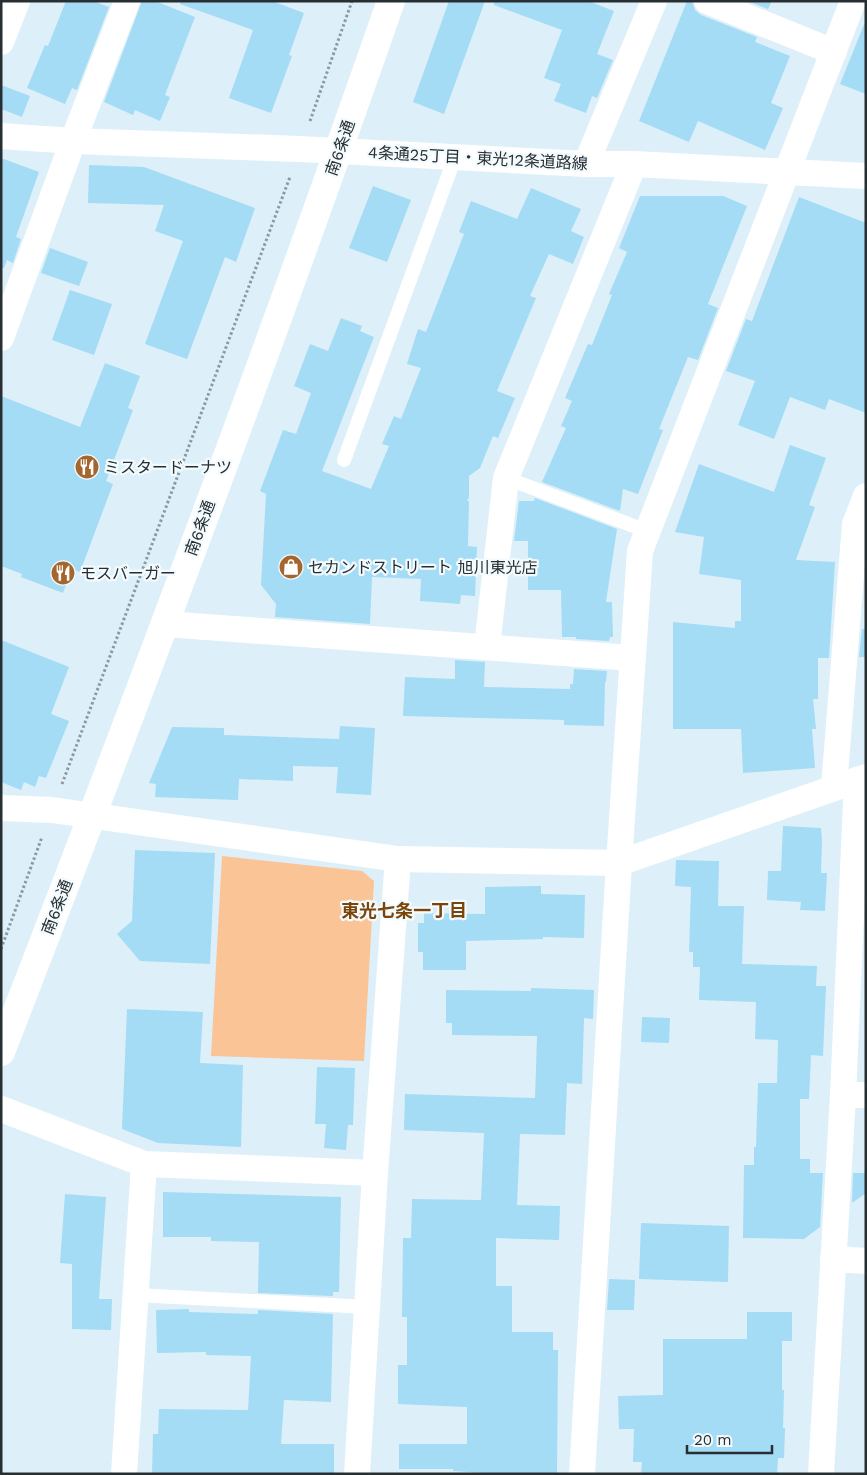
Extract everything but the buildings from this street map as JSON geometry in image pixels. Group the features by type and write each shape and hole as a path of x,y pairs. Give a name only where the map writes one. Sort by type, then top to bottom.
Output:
{"street":[{"path":"1,42 17,1"},
{"path":"1,338 127,1"},
{"name":"南6条通","path":"1,1052 165,624 340,151 391,1"},
{"path":"586,164 654,1"},
{"path":"707,1 834,52"},
{"path":"582,1474 640,551 853,1"},
{"name":"4条通25丁目・東光12条道路線","path":"1,136 74,141 300,149 866,176"},
{"path":"487,647 506,478 634,164"},
{"path":"821,1474 833,1259 854,1095 858,936 852,782 855,524 866,496"},
{"path":"165,624 633,658"},
{"path":"1,808 52,810 92,815 398,858 619,862 852,782"},
{"path":"357,1474 375,1173 398,858"},
{"path":"1,1109 144,1164 375,1173"},
{"path":"124,1474 144,1164"},
{"path":"833,1259 866,1261"}],"lane":[{"path":"344,460 454,157"},
{"path":"506,478 647,531"},
{"path":"136,1295 368,1307"}],"path":[{"path":"1,949 300,149 352,1"}],"shaded area":[{"path":"222,856 362,871 374,881 364,1061 211,1056"}],"place":[{"name":"ミスタードーナツ","path":"87,467"},
{"name":"セカンドストリート 旭川東光店","path":"291,567"},
{"name":"モスバーガー","path":"63,573"}],"district":[{"name":"東光七条一丁目","path":"404,910"}]}
